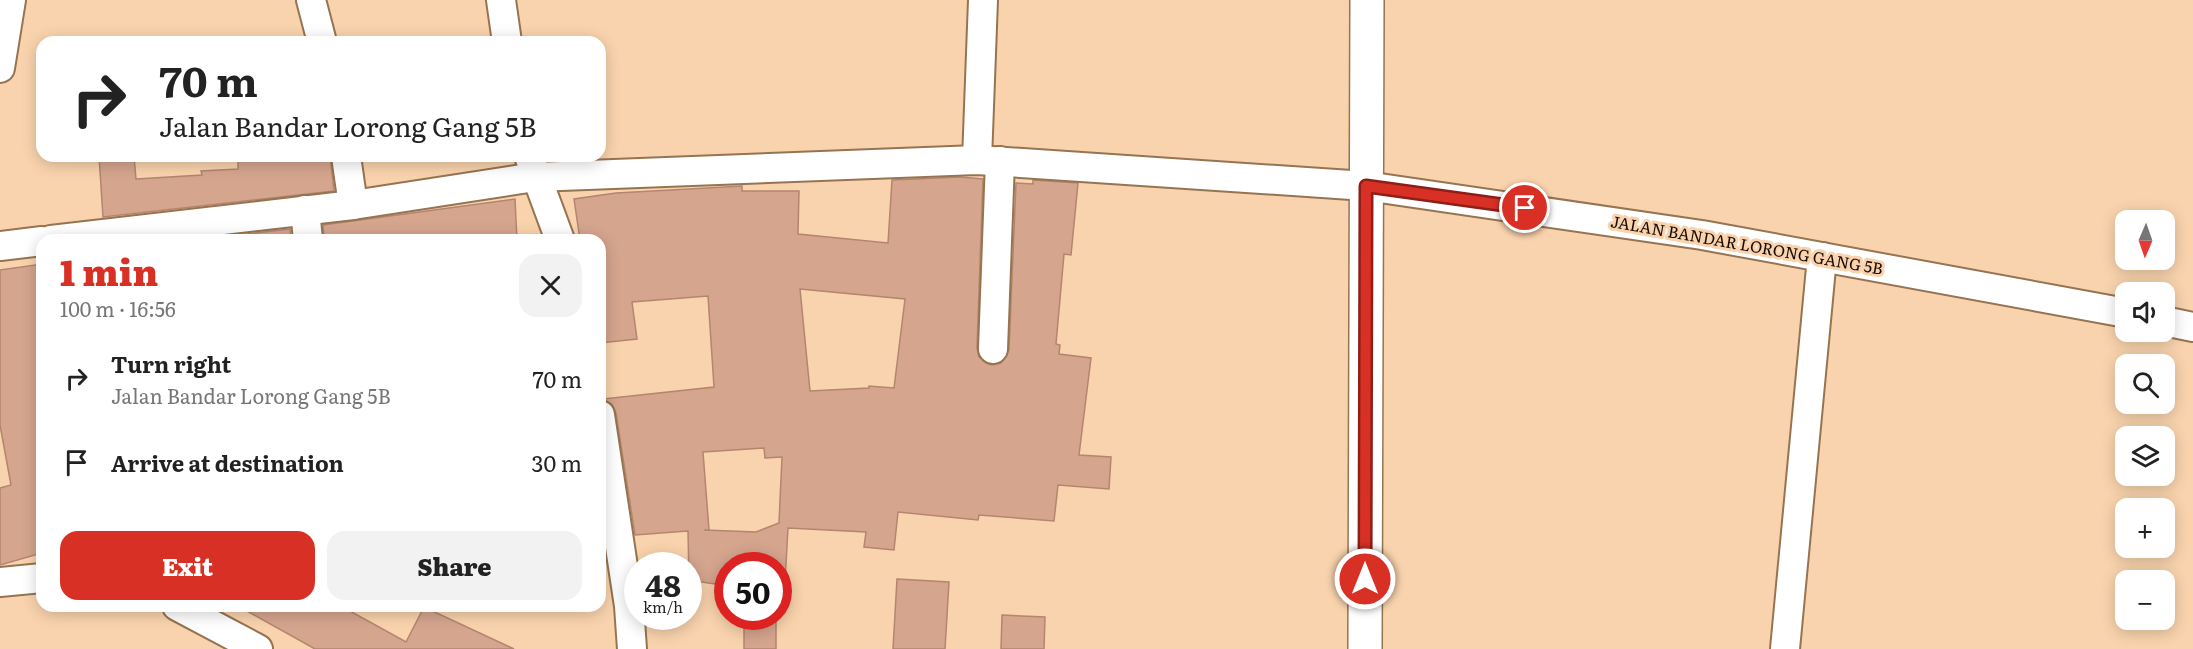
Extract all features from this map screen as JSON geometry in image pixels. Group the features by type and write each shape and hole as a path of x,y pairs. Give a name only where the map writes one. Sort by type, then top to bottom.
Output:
{"main road":[{"path":"1365,649 1367,0"}],"street":[{"path":"0,68 11,0"},
{"path":"311,0 320,36"},
{"path":"501,0 506,36"},
{"path":"983,0 993,349"},
{"name":"JALAN BANDAR LORONG GANG 5B","path":"102,234 353,205 532,167 988,161 1366,186 1558,213 1822,257 2115,311"},
{"path":"347,162 353,205"},
{"path":"532,167 558,234"},
{"path":"305,210 307,234"},
{"path":"0,246 36,242"},
{"path":"1785,649 1822,257"},
{"path":"2175,323 2193,327"},
{"path":"606,455 629,606 632,649"},
{"path":"0,582 36,579"},
{"path":"188,612 258,649"}],"building":[{"path":"99,162 135,162 136,179 202,175 201,171 238,169 238,162 331,162 334,191 103,217"},
{"path":"960,177 983,179 977,348 979,357 992,365 1001,363 1009,350 1016,183 1033,184 1033,180 1078,183 1071,255 1064,254 1056,344 1060,345 1059,354 1091,358 1079,455 1111,457 1109,489 1058,485 1054,521 979,515 978,520 898,512 894,550 864,547 866,532 788,528 787,552 714,552 714,584 702,582 702,552 688,552 688,531 635,535 616,413 612,404 606,399 714,387 708,296 632,302 637,339 606,342 606,234 579,234 574,199 616,193 742,186 742,191 799,191 798,234 888,243 892,180","holes":["800,289 905,299 894,388 869,386 869,388 810,391","764,448 765,458 782,457 779,523 756,532 704,530 709,530 703,452"]},
{"path":"515,199 517,234 324,234 323,225"},
{"path":"290,229 290,234 246,234"},
{"path":"36,265 36,555 0,565 0,488 11,485 0,425 0,270"},
{"path":"897,579 949,582 945,649 893,649"},
{"path":"249,612 352,612 406,642 421,612 435,612 514,649 315,649"},
{"path":"1002,615 1045,617 1044,649 1001,649"},
{"path":"744,630 776,630 776,649 744,649"}],"route":[{"path":"1365,579 1366,186 1525,208"}]}
